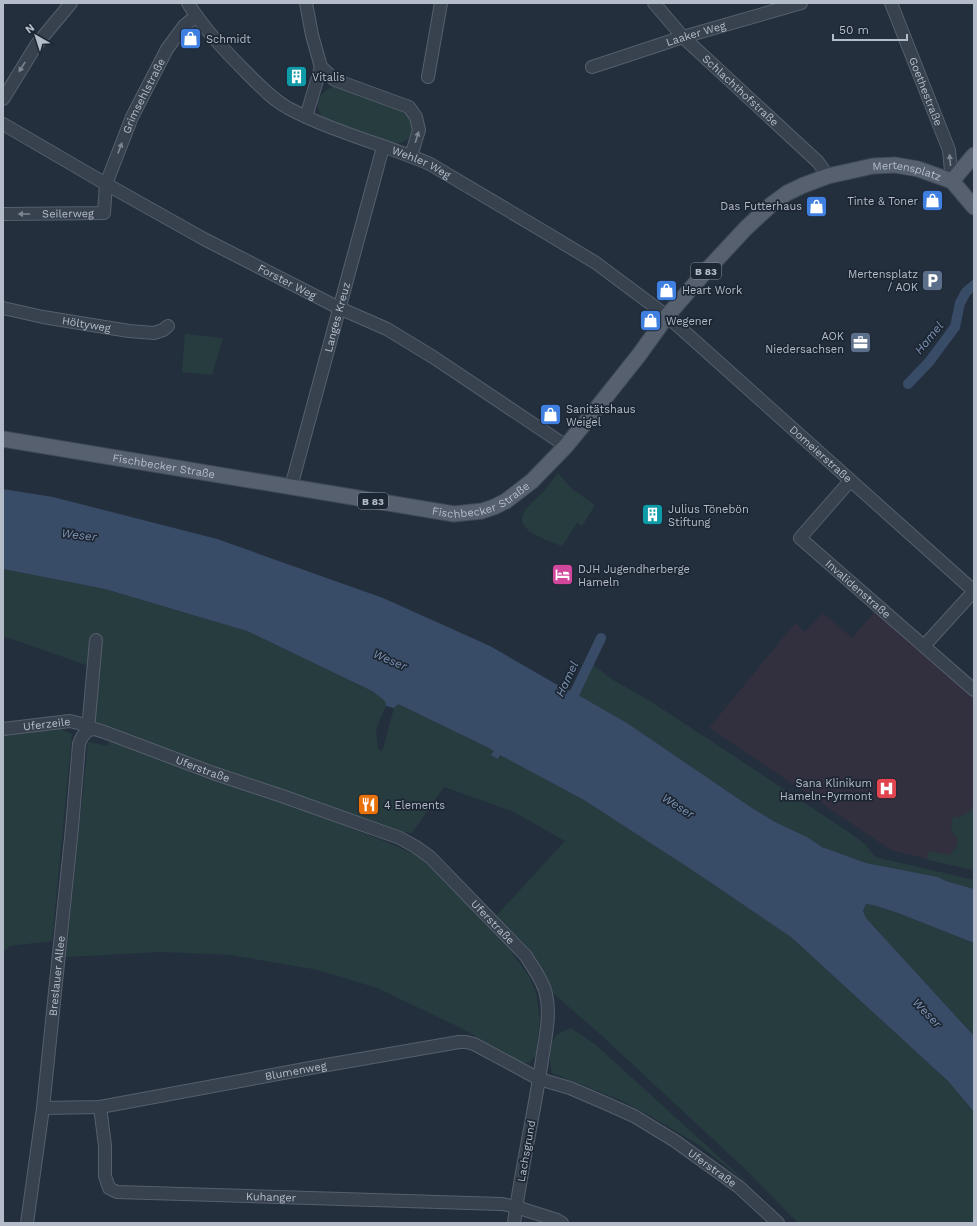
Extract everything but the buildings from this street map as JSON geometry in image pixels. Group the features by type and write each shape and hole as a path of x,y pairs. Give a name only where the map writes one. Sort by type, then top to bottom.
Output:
{"main road":[{"path":"952,181 962,167 974,155"},
{"name":"Mertensplatz","path":"828,176 873,166 895,165 918,169 952,181 974,207"},
{"name":"Fischbecker Straße","path":"3,439 454,514 482,511 506,501 518,493 532,481 566,446 586,423 639,355 667,316 746,228 772,204 787,193 828,176"}],"street":[{"path":"3,99 37,44 71,3"},
{"name":"Wehler Weg","path":"188,3 196,16 224,50 268,94 286,107 306,117 383,147 411,156 447,174 596,263 667,316"},
{"path":"306,3 312,36 321,67 335,80 409,106 416,117 419,130 411,156"},
{"path":"428,77 441,3"},
{"name":"Schlachthofstraße","path":"654,3 683,37 818,162 828,176"},
{"name":"Laaker Weg","path":"592,67 683,37 801,3"},
{"name":"Goethestraße","path":"891,3 949,150 952,181"},
{"name":"Grimsehlstraße","path":"106,184 132,117 167,49 184,26 196,16"},
{"path":"306,117 321,67"},
{"name":"Forster Weg","path":"3,124 204,239 340,308 387,329 426,353 566,446"},
{"name":"Langes Kreuz","path":"291,487 383,147"},
{"name":"Seilerweg","path":"3,214 104,213 106,184"},
{"name":"Höltyweg","path":"3,308 43,317 129,331 154,332 163,330 168,326"},
{"name":"Domeierstraße","path":"667,316 974,591"},
{"name":"Invalidenstraße","path":"850,481 800,538 974,690"},
{"path":"928,649 974,591"},
{"path":"88,730 96,640"},
{"name":"Uferzeile","path":"3,729 70,721 82,724 88,730"},
{"name":"Uferstraße","path":"88,730 95,729 107,733 213,773 400,838 430,857 526,956 538,974 546,993 548,1015 539,1079 570,1088 606,1103 655,1128 739,1188 778,1223"},
{"name":"Breslauer Allee","path":"27,1223 43,1108 72,828 79,744 82,737 88,730"},
{"name":"Blumenweg","path":"43,1108 100,1107 459,1042 474,1044 539,1079"},
{"name":"Lachsgrund","path":"514,1223 539,1079"},
{"name":"Kuhanger","path":"100,1107 106,1146 105,1176 109,1188 117,1192 494,1204 516,1207 562,1223"}],"shaded area":[{"name":"Sana Klinikum Hameln-Pyrmont","path":"877,609 974,697 974,871 891,850 709,728 795,623 805,632 823,613 852,638"}],"green space":[{"path":"333,87 340,87 406,110 413,123 413,130 410,137 400,143 392,144 327,122 322,117 318,103 322,94"},
{"path":"185,334 223,338 212,375 182,372"},
{"path":"558,473 572,489 595,505 582,526 577,523 562,546 535,535 523,524 522,519 526,509 544,491"},
{"path":"3,569 105,589 247,631 372,691 385,701 386,706 376,729 378,748 382,752 394,708 398,704 489,748 494,751 492,755 498,759 500,754 584,800 689,868 791,937 949,1082 974,1112 974,1223 798,1223 743,1167 601,1035 554,994 537,965 495,917 565,841 514,812 444,787 412,833 382,829 216,769 91,719 92,667 3,636"},
{"path":"591,663 613,680 647,699 850,833 865,844 875,857 974,880 974,889 946,881 938,877 866,863 822,847 807,837 775,822 627,723 580,696 578,693"},
{"path":"56,727 72,734 52,941 10,946 3,952 3,734"},
{"path":"109,739 281,800 420,857 442,878 509,949 529,976 536,992 540,1019 536,1055 529,1063 520,1062 463,1029 377,988 318,970 231,955 162,952 66,957 88,742 108,746"},
{"path":"974,804 974,870 927,860 929,851 949,855 956,848 958,840 951,830 953,816 959,818 970,811"},
{"path":"866,904 898,913 974,943 974,1036 866,918 863,911"},
{"path":"571,1028 596,1045 752,1187 700,1146 652,1117 620,1100 552,1073 550,1059 554,1039 558,1034"}],"water":[{"name":"Weser","path":"3,489 53,497 217,539 383,598 490,646 568,691 572,689 576,691 580,696 627,723 752,808 775,822 807,837 822,847 866,863 938,877 946,881 974,889 974,943 898,913 873,905 866,904 863,911 866,918 974,1036 974,1112 949,1082 791,937 689,868 584,800 500,755 498,759 491,755 494,751 489,748 398,704 394,708 386,706 385,701 372,691 247,631 105,589 3,569"}],"waterway":[{"name":"Hamel","path":"908,384 929,362 955,327 960,303 966,292 974,285"},
{"name":"Hamel","path":"570,703 601,638"}],"place":[{"name":"Schmidt","path":"190,39"},
{"name":"Vitalis","path":"297,77"},
{"name":"Tinte & Toner","path":"933,201"},
{"name":"Das Futterhaus","path":"817,206"},
{"name":"Mertensplatz / AOK","path":"933,280"},
{"name":"Heart Work","path":"666,290"},
{"name":"Wegener","path":"650,321"},
{"name":"AOK Niedersachsen","path":"860,342"},
{"name":"Sanitätshaus Weigel","path":"551,415"},
{"name":"Julius Tönebön Stiftung","path":"652,515"},
{"name":"DJH Jugendherberge Hameln","path":"563,575"},
{"name":"Sana Klinikum Hameln-Pyrmont","path":"887,789"},
{"name":"4 Elements","path":"369,805"}]}
